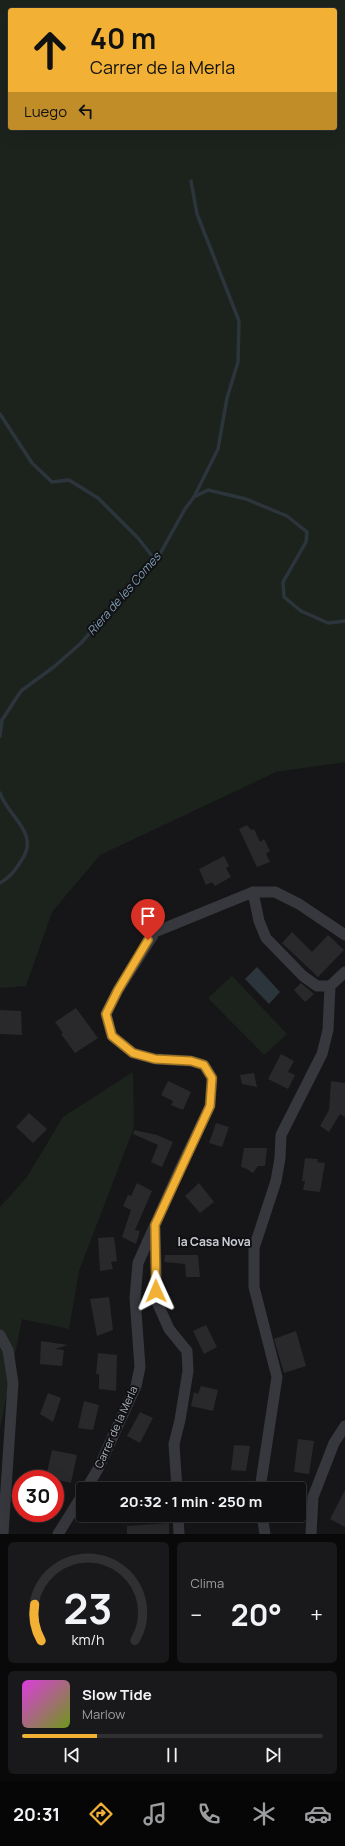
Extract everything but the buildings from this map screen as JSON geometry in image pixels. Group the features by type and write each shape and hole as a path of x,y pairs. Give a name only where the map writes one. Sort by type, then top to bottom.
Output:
{"street":[{"name":"Carrer de la Merla","path":"90,1482 98,1469 136,1386 140,1367 135,1298 138,1263 210,1106 212,1078 204,1065 191,1061 155,1059 133,1053 112,1036 106,1014 118,990 155,932 253,892 275,892 299,904 345,935"},
{"path":"253,892 259,921 266,938 303,976 318,986 330,986 345,972"},
{"path":"261,1482 277,1377 254,1287 254,1248 276,1181 280,1158 281,1135 322,1054 328,1030 330,986"},
{"path":"155,1225 156,1302 169,1329 187,1351 188,1371 180,1420 174,1444 177,1482"},
{"path":"0,1335 8,1350 13,1383 3,1534"},
{"path":"311,1534 313,1497 334,1443 345,1426"},
{"path":"58,1534 76,1505"},
{"path":"178,1522 179,1534"},
{"path":"263,1522 265,1534"}],"shaded area":[{"path":"0,0 345,0 345,762 276,772 100,855 52,912 26,986 0,988"},
{"path":"257,967 280,992 269,1004 245,979"},
{"path":"232,976 287,1034 264,1055 208,998"},
{"path":"133,1072 134,1127 79,1271 69,1329 22,1319 0,1429 0,1207 27,1177 63,1117"}],"waterway":[{"path":"191,181 197,214 239,321 238,362 227,398 218,449 194,497"},
{"path":"0,414 32,463 52,482 69,480 98,498 138,538 156,561"},
{"name":"Riera de les Comes","path":"0,736 2,720 21,691 55,666 81,643 124,594 156,561 185,509 194,497 208,490 246,499 287,516 307,532 306,542 283,582 284,597 301,611 328,623 345,621"},
{"name":"Riera de les Comes","path":"0,793 4,802 21,826 27,842 26,851 19,865 0,883"}],"district":[{"name":"la Casa Nova","path":"214,1242"}],"route":[{"path":"148,940 118,990 106,1014 112,1036 133,1053 155,1059 191,1061 204,1065 212,1078 210,1106 155,1225 156,1291"}]}
